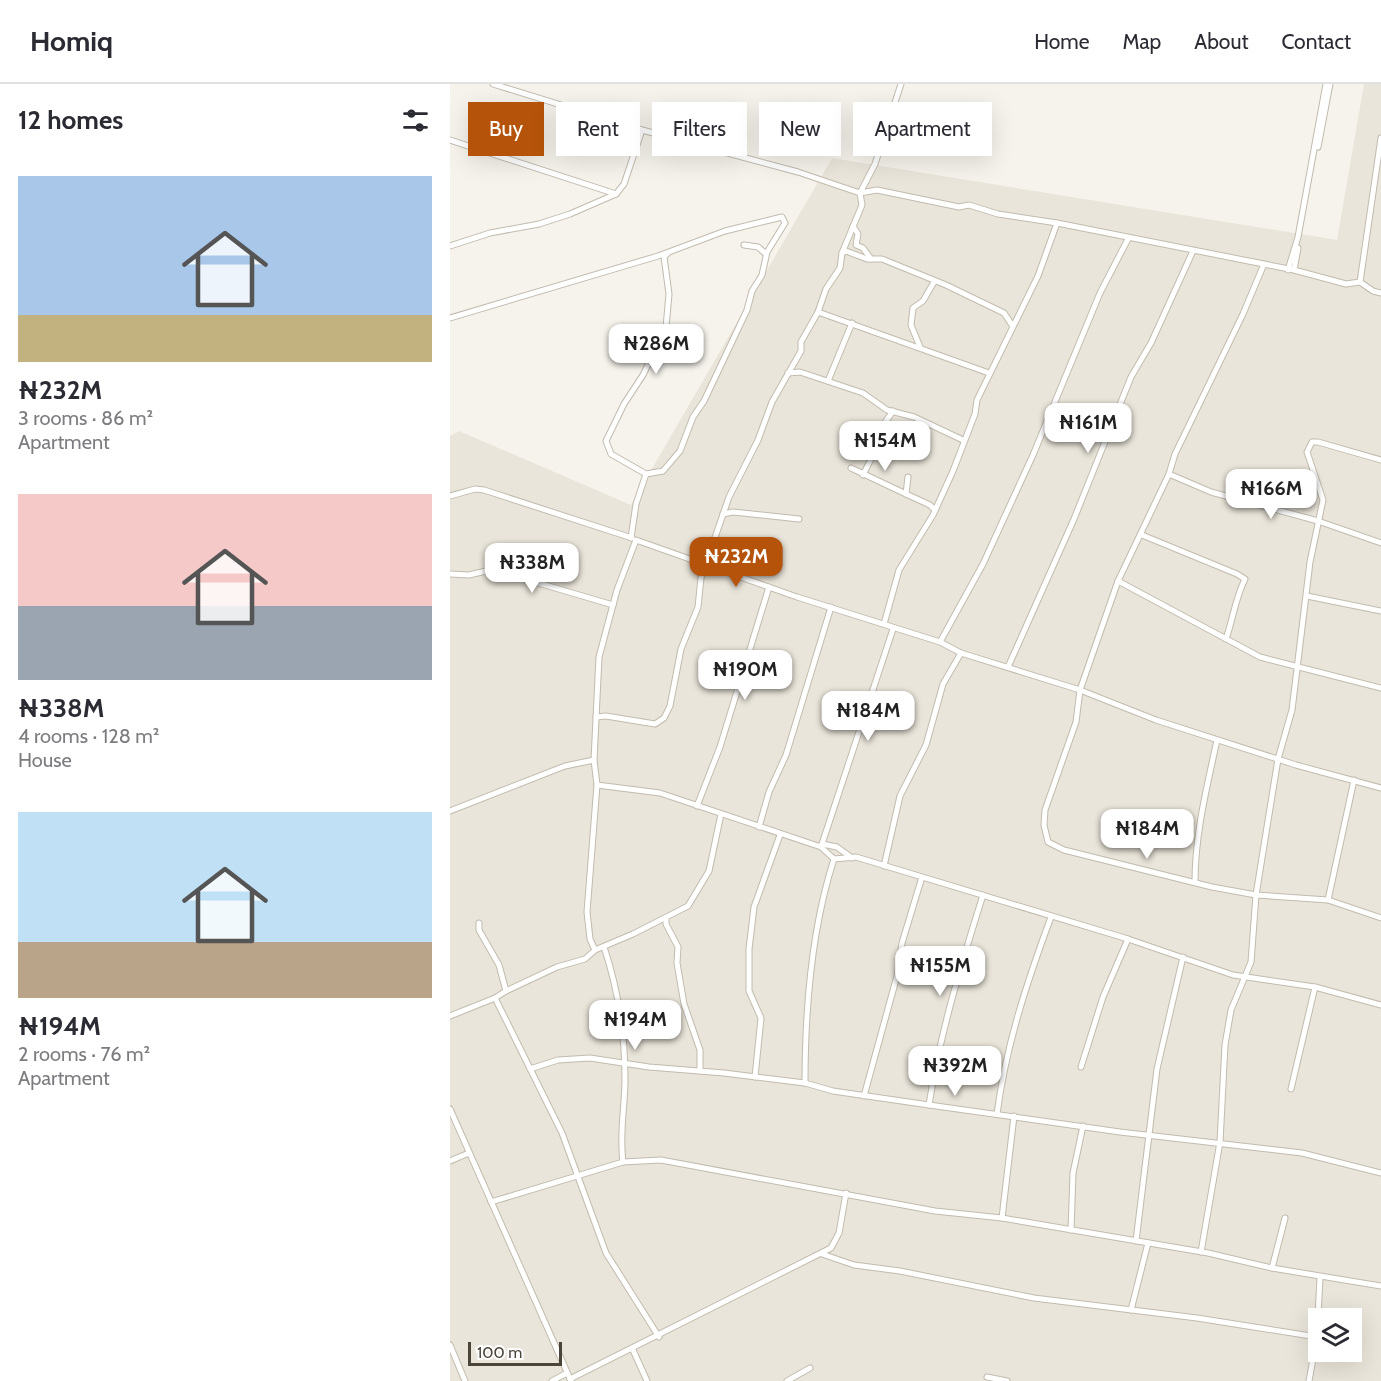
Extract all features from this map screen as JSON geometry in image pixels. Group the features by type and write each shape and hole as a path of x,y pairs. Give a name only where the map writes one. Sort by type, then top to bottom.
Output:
{"street":[{"path":"493,84 860,193 877,190 1057,223 1128,239 1264,264 1346,284 1360,282 1381,293"},
{"path":"596,717 606,716 655,724 664,718 671,700 681,649 698,607 701,578 729,497 788,373 801,351 801,342 818,312 826,289 840,268 842,253 862,205 860,193 875,164 901,84"},
{"path":"1291,270 1328,84"},
{"path":"450,246 490,233 539,224 570,214 616,194 624,184 642,130"},
{"path":"1360,282 1381,138"},
{"path":"450,140 616,194"},
{"path":"450,318 668,253 725,231 782,217 785,223 767,255 762,275 752,291 747,310 704,401 693,417 676,458 663,471 646,474 611,454 606,441 624,404 643,375 666,327 669,294 664,257 668,253"},
{"path":"884,624 899,570 927,529 953,471 989,372 1038,276 1057,223"},
{"path":"854,226 858,234 856,245 863,248 871,259"},
{"path":"940,642 983,564 1033,455 1100,293 1128,239"},
{"path":"744,245 758,247 767,255"},
{"path":"842,253 846,251 871,259 882,259 1004,313 1012,325"},
{"path":"1008,667 1074,519 1131,377 1151,343 1192,251"},
{"path":"1264,264 1238,324 1175,454 1169,474 1142,535 1118,581 1080,690 1076,722 1045,810 1044,825 1048,842 1064,850 1256,895 1328,900 1381,918"},
{"path":"921,348 911,325 912,308 923,301 934,282"},
{"path":"818,312 989,372"},
{"path":"828,381 852,323"},
{"path":"788,373 801,372 862,393 883,407 914,417 963,440"},
{"path":"862,475 871,459 872,441 893,411"},
{"path":"1201,1252 1220,1142 1225,1045 1231,1010 1243,976 1251,962 1256,895 1278,759 1292,710 1296,667 1308,596 1310,562 1323,500 1307,452 1312,442 1381,460"},
{"path":"851,468 930,505 935,510"},
{"path":"595,950 590,939 587,912 597,785 594,760 597,745 599,657 634,539 636,504 646,474"},
{"path":"1169,474 1212,492 1318,521 1381,543"},
{"path":"906,494 908,477"},
{"path":"450,496 474,489 484,490 634,539 893,629 940,642 961,653 1080,690 1156,720 1278,759 1381,788"},
{"path":"723,514 733,512 799,519"},
{"path":"1142,535 1245,579 1236,597 1233,620 1226,639"},
{"path":"450,574 469,575 486,571 518,577 614,605"},
{"path":"1118,581 1141,591 1260,657 1381,688"},
{"path":"697,806 722,739 769,587"},
{"path":"1308,596 1381,611"},
{"path":"759,827 768,792 786,755 831,607"},
{"path":"821,846 893,629"},
{"path":"884,866 900,796 926,745 943,684 961,653"},
{"path":"1195,882 1195,854 1201,813 1217,740"},
{"path":"450,811 565,766 594,760"},
{"path":"1328,900 1354,780"},
{"path":"597,785 660,793 780,834 821,846 837,847 852,858"},
{"path":"450,1016 495,998 557,967 585,959 595,950 688,906 705,880 711,863 721,814"},
{"path":"755,1077 761,1018 749,991 754,907 780,834"},
{"path":"821,846 834,859 852,858 884,866 1243,976 1315,987 1381,1005"},
{"path":"805,1083 806,1027 815,957 824,893 834,859"},
{"path":"864,1095 922,877"},
{"path":"929,1106 935,1063 953,992 983,895"},
{"path":"997,1114 1002,1072 1014,1023 1051,917"},
{"path":"666,918 666,924 678,946 677,963 684,1004 700,1050 700,1071"},
{"path":"479,923 479,930 499,965 506,991"},
{"path":"1081,1067 1103,997 1128,939"},
{"path":"604,947 616,990 624,1063 620,1139 623,1162"},
{"path":"1136,1241 1147,1135 1157,1069 1183,957"},
{"path":"1291,1089 1315,987"},
{"path":"495,998 561,1134 606,1253 658,1337"},
{"path":"530,1069 569,1059 805,1083 929,1106 1302,1153 1381,1173"},
{"path":"450,1109 569,1378"},
{"path":"1002,1218 1014,1116"},
{"path":"1071,1230 1074,1173 1083,1126"},
{"path":"450,1161 470,1153"},
{"path":"491,1202 623,1162 661,1160 935,1210 1002,1218 1201,1252 1272,1268 1381,1286"},
{"path":"552,1381 569,1378 633,1350 822,1254 836,1241 846,1193"},
{"path":"1272,1268 1285,1218"},
{"path":"1131,1310 1148,1243"},
{"path":"822,1254 854,1264 1034,1298 1308,1336"},
{"path":"1318,1308 1320,1277"},
{"path":"450,1345 453,1363 465,1381"},
{"path":"633,1350 647,1381"},
{"path":"1310,1381 1313,1362"},
{"path":"787,1381 810,1368"},
{"path":"987,1377 1007,1381"}],"shaded area":[{"path":"1364,84 1381,84 1381,1381 450,1381 450,436 459,431 631,505 832,158 1337,240"}]}
